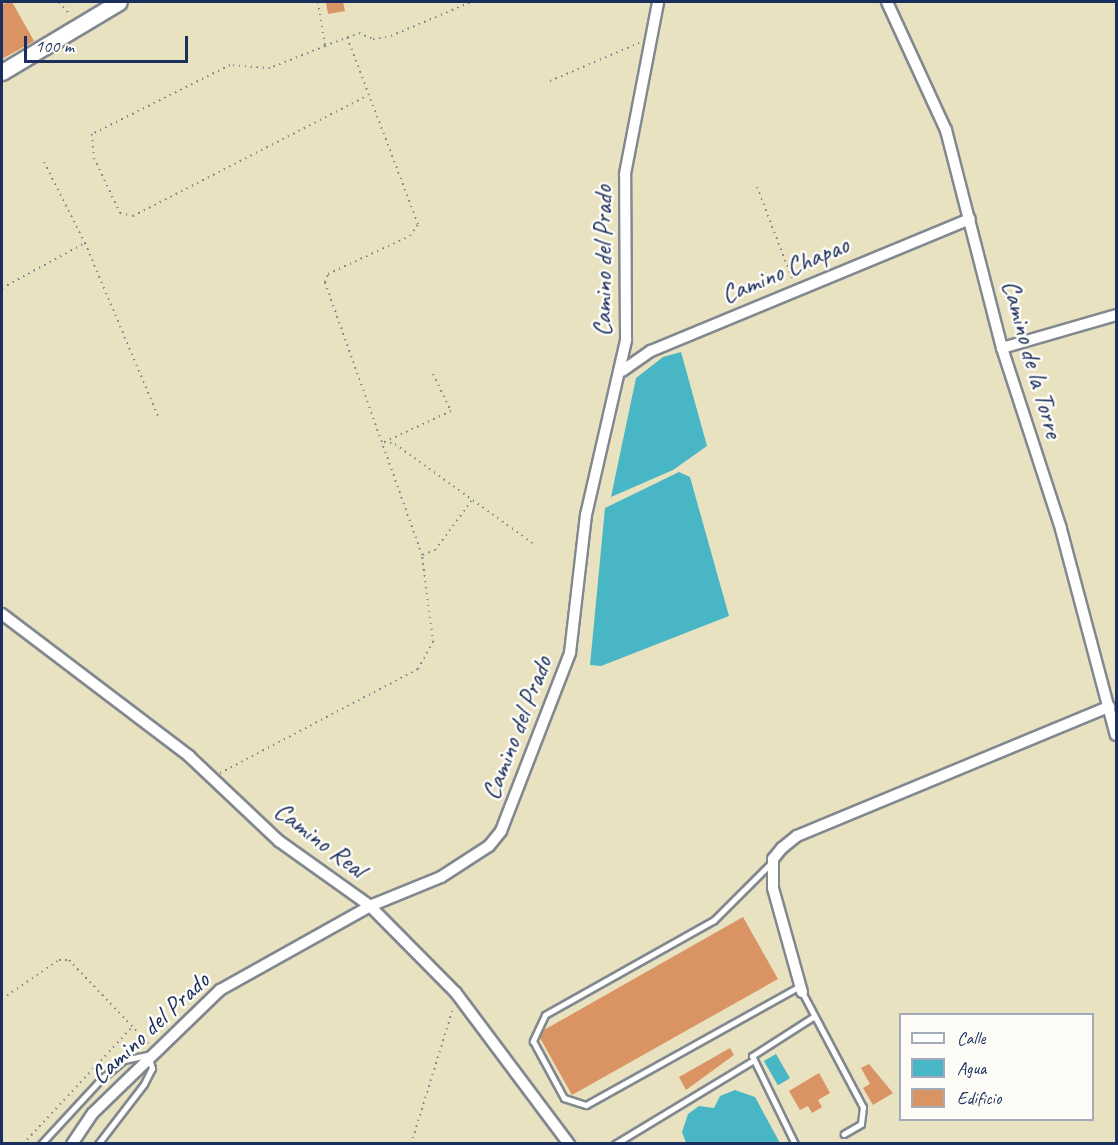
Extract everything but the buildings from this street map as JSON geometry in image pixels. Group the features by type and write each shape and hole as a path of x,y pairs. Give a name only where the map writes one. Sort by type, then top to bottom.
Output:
{"main road":[{"path":"2,72 118,2"}],"street":[{"name":"Camino del Prado","path":"72,1143 93,1113 151,1052 220,990 370,906 441,877 489,846 513,808 570,652 586,515 621,371 626,340 625,174 658,2"},
{"name":"Camino de la Torre","path":"887,2 946,130 1002,348 1060,529 1116,735"},
{"name":"Camino Chapao","path":"621,371 651,351 796,289 970,219"},
{"path":"1002,348 1116,315"},
{"name":"Camino Real","path":"2,614 211,777 279,841 370,906 456,993 569,1143"},
{"path":"801,989 773,888 773,859 797,836 1109,707"}],"lane":[{"path":"773,859 738,901 714,920 545,1015 533,1041 564,1098 586,1105 801,989 813,1017 863,1107 861,1124 844,1134"},
{"path":"615,1143 752,1061 758,1047 813,1017"},
{"path":"41,1143 100,1079 124,1060 151,1052 152,1068 144,1084 98,1143"},
{"path":"752,1061 795,1143"}],"path":[{"path":"59,2 77,27"},
{"path":"318,2 325,46"},
{"path":"368,95 133,216 120,213 94,158 92,134 230,65 270,68 347,37 390,36 471,2"},
{"path":"211,777 418,669 433,642 422,555 384,442 325,282 328,274 418,228 347,37"},
{"path":"550,81 652,38"},
{"path":"44,162 85,243 159,418"},
{"path":"757,186 796,289"},
{"path":"2,288 85,243"},
{"path":"384,442 452,411 433,374"},
{"path":"384,442 535,545"},
{"path":"422,555 435,550 472,500"},
{"path":"2,999 59,960 69,960 133,1026 151,1052"},
{"path":"411,1143 449,1033 456,993"},
{"path":"23,1143 133,1026"}],"water":[{"path":"681,352 707,446 673,470 611,497 636,378 663,357"},
{"path":"679,472 690,477 729,616 601,666 590,665 605,508"},
{"path":"776,1054 790,1078 778,1085 764,1061"},
{"path":"735,1090 755,1097 780,1143 686,1143 682,1132 688,1114 699,1106 714,1108 720,1096"}]}
